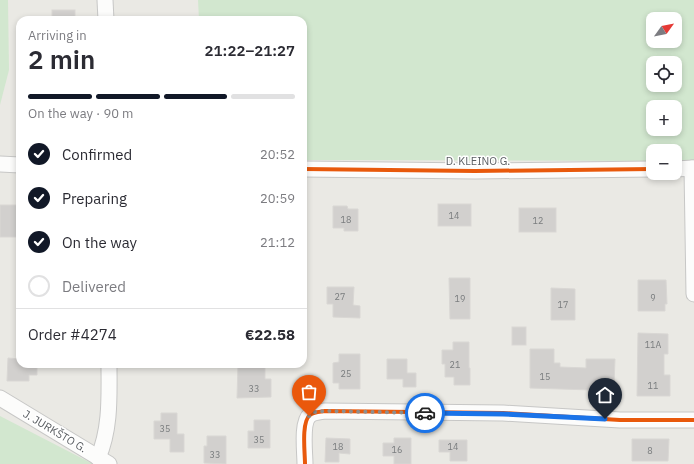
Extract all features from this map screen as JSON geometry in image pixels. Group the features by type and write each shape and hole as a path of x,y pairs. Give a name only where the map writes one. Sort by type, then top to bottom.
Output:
{"street":[{"path":"105,0 106,16"},
{"path":"0,164 16,165"},
{"path":"682,169 693,168 694,294"},
{"name":"D. KLEINO G.","path":"307,169 475,171 646,169"},
{"path":"104,461 104,444 107,431 109,368"},
{"name":"J. JURKŠTO G.","path":"0,398 104,461"},
{"path":"305,464 305,422 309,416 315,412 503,414 620,420 694,420"}],"green space":[{"path":"0,0 8,0 9,70 0,105"},
{"path":"198,0 694,0 694,161 682,161 682,144 646,144 646,161 307,160 307,16 199,16"},
{"path":"0,416 93,464 0,464"}],"building":[{"path":"52,10 75,10 75,16 52,16"},
{"path":"438,204 471,204 471,226 438,226"},
{"path":"0,205 16,205 16,237 0,237"},
{"path":"333,206 347,206 348,209 358,209 358,231 344,231 344,228 333,228"},
{"path":"519,208 556,208 556,232 519,232"},
{"path":"449,278 470,278 470,319 450,319"},
{"path":"638,280 666,280 667,304 665,304 665,311 638,311"},
{"path":"327,287 354,287 353,305 360,306 360,318 333,317 333,304 327,304"},
{"path":"551,288 575,289 575,320 551,320"},
{"path":"512,327 526,327 526,345 512,345"},
{"path":"638,333 668,334 668,354 664,354 664,375 670,375 670,396 637,396"},
{"path":"453,342 469,342 470,385 454,385 454,377 445,377 445,364 442,364 442,350 453,350"},
{"path":"530,349 554,349 554,363 560,363 560,367 586,368 586,359 615,359 614,384 592,383 592,390 530,388"},
{"path":"339,354 360,354 360,389 339,389 339,383 333,383 333,363 339,362"},
{"path":"8,358 16,359 16,368 37,368 37,375 29,375 29,381 7,381"},
{"path":"387,359 407,359 407,373 416,373 416,387 403,387 403,379 387,379"},
{"path":"238,368 265,368 265,379 271,379 271,397 237,398"},
{"path":"161,413 177,413 177,434 184,434 184,452 170,452 170,439 154,439 154,421 161,421"},
{"path":"254,420 270,420 270,448 248,448 248,431 254,431"},
{"path":"207,436 226,436 226,464 204,463 204,446 207,446"},
{"path":"326,438 350,439 350,454 339,453 339,462 325,462"},
{"path":"394,438 411,438 411,464 394,464 394,456 383,456 383,443 394,443"},
{"path":"632,439 669,439 668,461 632,461"},
{"path":"439,440 467,440 467,461 450,461 450,452 439,452"}],"cycle path":[{"path":"307,169 475,171 646,169"},
{"path":"305,464 305,424 307,419 313,413 325,411 503,413 620,420 694,420"}],"way so far":[{"path":"309,416 315,412 325,411 425,413"}],"route":[{"path":"425,413 503,414 605,419"}]}
